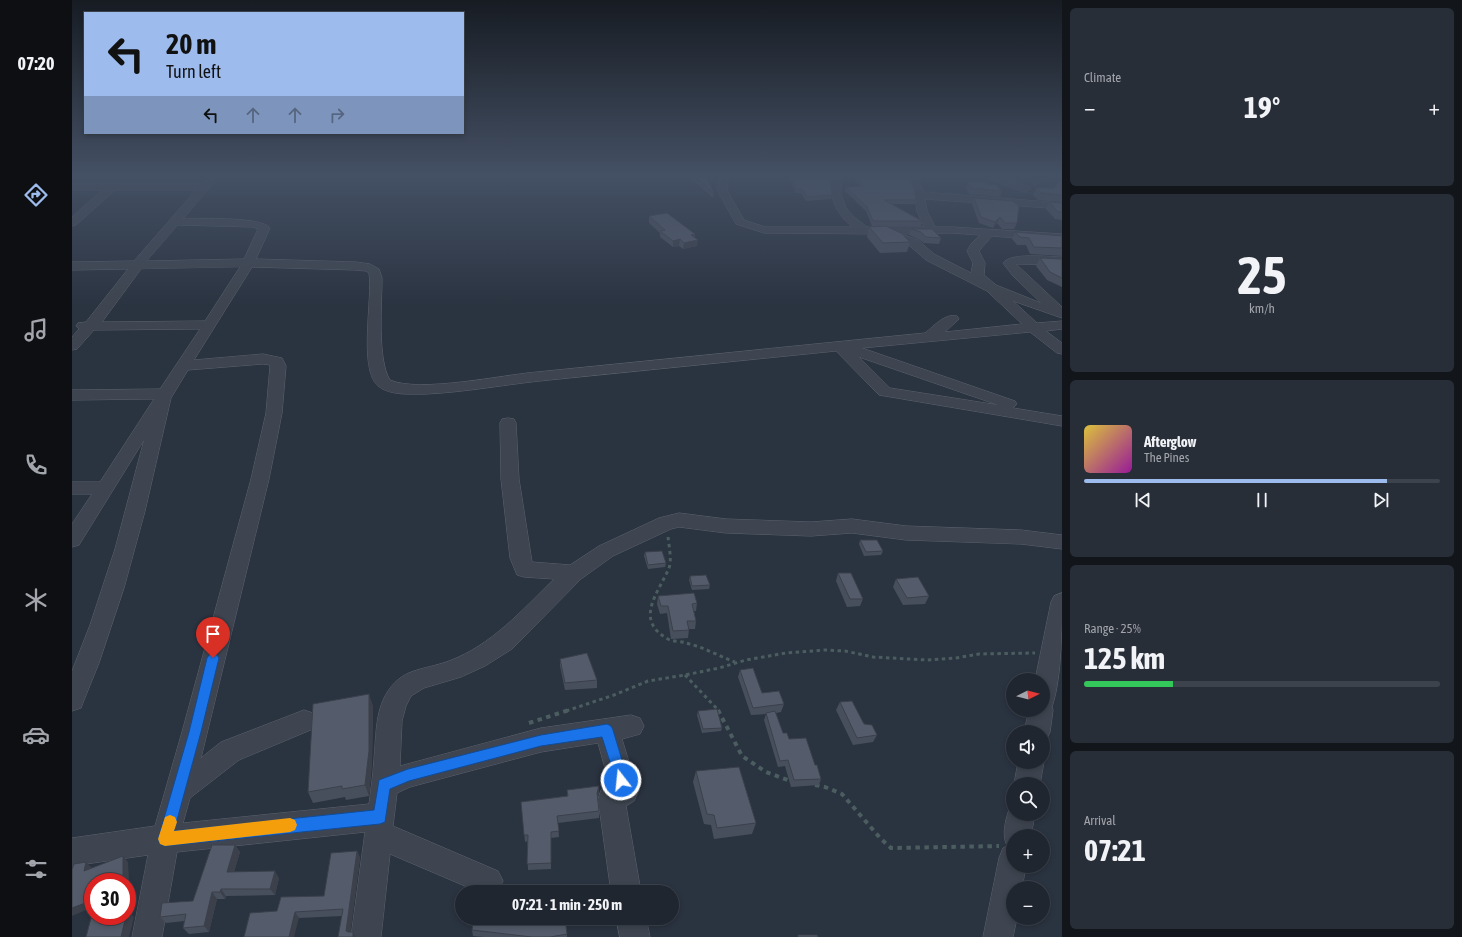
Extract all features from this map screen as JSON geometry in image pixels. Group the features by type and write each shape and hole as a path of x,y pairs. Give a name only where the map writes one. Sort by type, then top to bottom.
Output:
{"street":[{"path":"739,220 747,225 764,230 931,230 1062,238"},
{"path":"850,220 864,231"},
{"path":"927,220 931,230"},
{"path":"72,346 88,326 99,316 138,265 176,222 255,224 264,228 248,263 72,540"},
{"path":"878,231 914,243 930,257 988,287 1035,305 1061,317"},
{"path":"989,233 982,241 974,246 973,251 979,263 977,271 978,276 988,287 999,295 1034,328 1062,350"},
{"path":"1059,260 1015,260 1009,263 1061,317"},
{"path":"72,266 248,263 356,266 370,268 374,270 376,278 375,325 378,373 384,383 397,389 435,388 545,375 1034,328 1061,317"},
{"path":"928,338 952,318"},
{"path":"72,326 209,325"},
{"path":"840,346 1018,408"},
{"path":"840,346 885,392 1062,421"},
{"path":"147,937 165,839 195,732 260,479 274,413 278,366 276,360 268,359 182,366"},
{"path":"72,395 164,394"},
{"path":"72,700 82,677 124,555 164,394"},
{"path":"508,423 510,479 520,558 524,569 574,573"},
{"path":"72,488 104,488"},
{"path":"366,937 390,721 394,704 403,689 417,680 453,670 477,659 504,642 574,573 606,551 666,523 679,520 726,526 811,529 852,526 906,533 1021,537 1062,542"},
{"path":"1048,673 1062,602"},
{"path":"179,790 230,751 304,720"},
{"path":"384,785 408,775 541,740 619,728 625,792 611,799 625,885"},
{"path":"72,852 165,839 379,825 488,881"},
{"path":"998,937 1008,873"},
{"path":"632,925 635,937"}],"path":[{"path":"666,523 670,566 650,606 650,616 655,629 669,640 687,643 736,663"},
{"path":"523,725 614,695 648,680 685,675 786,652 825,650 845,651 872,657 927,660 956,658 979,654 1052,653"},
{"path":"685,675 719,711 742,756 766,772 798,783"},
{"path":"812,785 825,787 842,794 891,848 1006,846"}],"building":[{"path":"653,220 676,220 695,234 691,235 698,240 684,243 680,239 673,241 660,231 665,230"},
{"path":"872,220 920,220 922,221 873,221"},
{"path":"1002,220 1017,220 1017,223 1005,223"},
{"path":"886,226 901,233 910,242 883,243 869,227"},
{"path":"911,229 932,229 941,238 926,237 921,232"},
{"path":"1015,232 1062,236 1062,248 1034,247 1029,238 1020,237"},
{"path":"1040,258 1062,259 1062,278 1050,272"},
{"path":"860,540 877,540 883,551 866,552"},
{"path":"662,551 666,563 648,565 645,552"},
{"path":"838,573 851,573 863,599 850,599"},
{"path":"706,575 710,585 692,586 690,576"},
{"path":"918,577 929,596 907,598 896,579"},
{"path":"694,593 697,603 692,604 696,621 687,621 689,630 673,631 668,606 661,606 658,596"},
{"path":"587,653 597,680 565,683 560,659"},
{"path":"753,668 762,693 779,691 784,704 753,708 740,670"},
{"path":"369,694 369,751 365,785 342,789 342,786 308,792 313,704"},
{"path":"852,701 864,724 872,725 877,735 857,738 840,702"},
{"path":"717,709 722,728 703,729 698,711"},
{"path":"775,711 783,733 787,733 789,739 806,738 821,779 794,780 788,760 780,761 766,713"},
{"path":"739,767 756,823 717,828 714,815 707,814 696,771"},
{"path":"599,786 597,793 599,811 557,816 559,831 551,832 551,863 527,864 528,835 524,835 521,802 568,796 567,790"},
{"path":"212,845 235,845 227,872 275,871 270,889 221,889 220,892 212,892 204,926 183,928 186,914 160,917 162,903 193,901"},
{"path":"357,851 346,931 353,932 353,937 338,937 343,909 295,912 289,937 244,937 250,913 277,911 281,897 324,896 331,853"},
{"path":"123,856 123,873 84,873 84,903 72,908 72,869 74,864 86,862 84,871"},
{"path":"89,925 124,925 121,937 86,937"},
{"path":"473,925 566,925 567,934 550,937 532,937 472,930"},
{"path":"798,935 817,935 818,937 798,937"}],"slow traffic":[{"path":"170,822 165,839 290,825"}],"route":[{"path":"213,658 195,732 165,839 380,817 384,785 408,775 541,740 607,730 621,780"}]}
